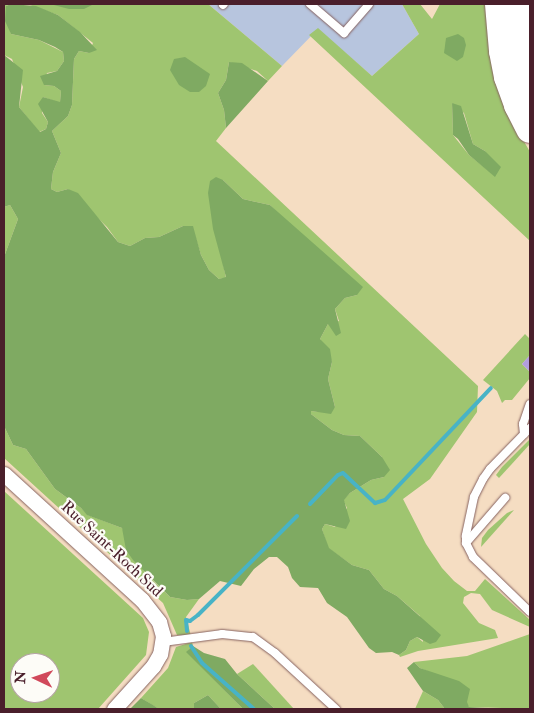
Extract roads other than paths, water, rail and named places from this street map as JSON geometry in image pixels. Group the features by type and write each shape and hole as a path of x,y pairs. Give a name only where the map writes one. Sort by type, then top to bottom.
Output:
{"highway":[{"path":"499,4 508,77 518,105 530,129"},
{"path":"523,4 522,42 530,85"}],"street":[{"name":"Rue Saint-Roch Sud","path":"4,474 149,607 160,622 163,642"},
{"path":"114,709 153,666 160,654 163,642"}],"lane":[{"path":"310,4 344,33 369,4"},
{"path":"524,434 523,424 530,404"},
{"path":"530,428 490,469 483,479 474,497 468,517 466,543 474,558 483,568 530,612"},
{"path":"466,543 505,498"},
{"path":"163,642 222,634 253,637 275,653 336,709"}],"waterway":[{"path":"310,504 338,475 343,473 375,503 385,500 491,388"},
{"path":"187,631 186,620 190,621 198,615 297,516"},
{"path":"191,646 202,663 254,709"}]}
